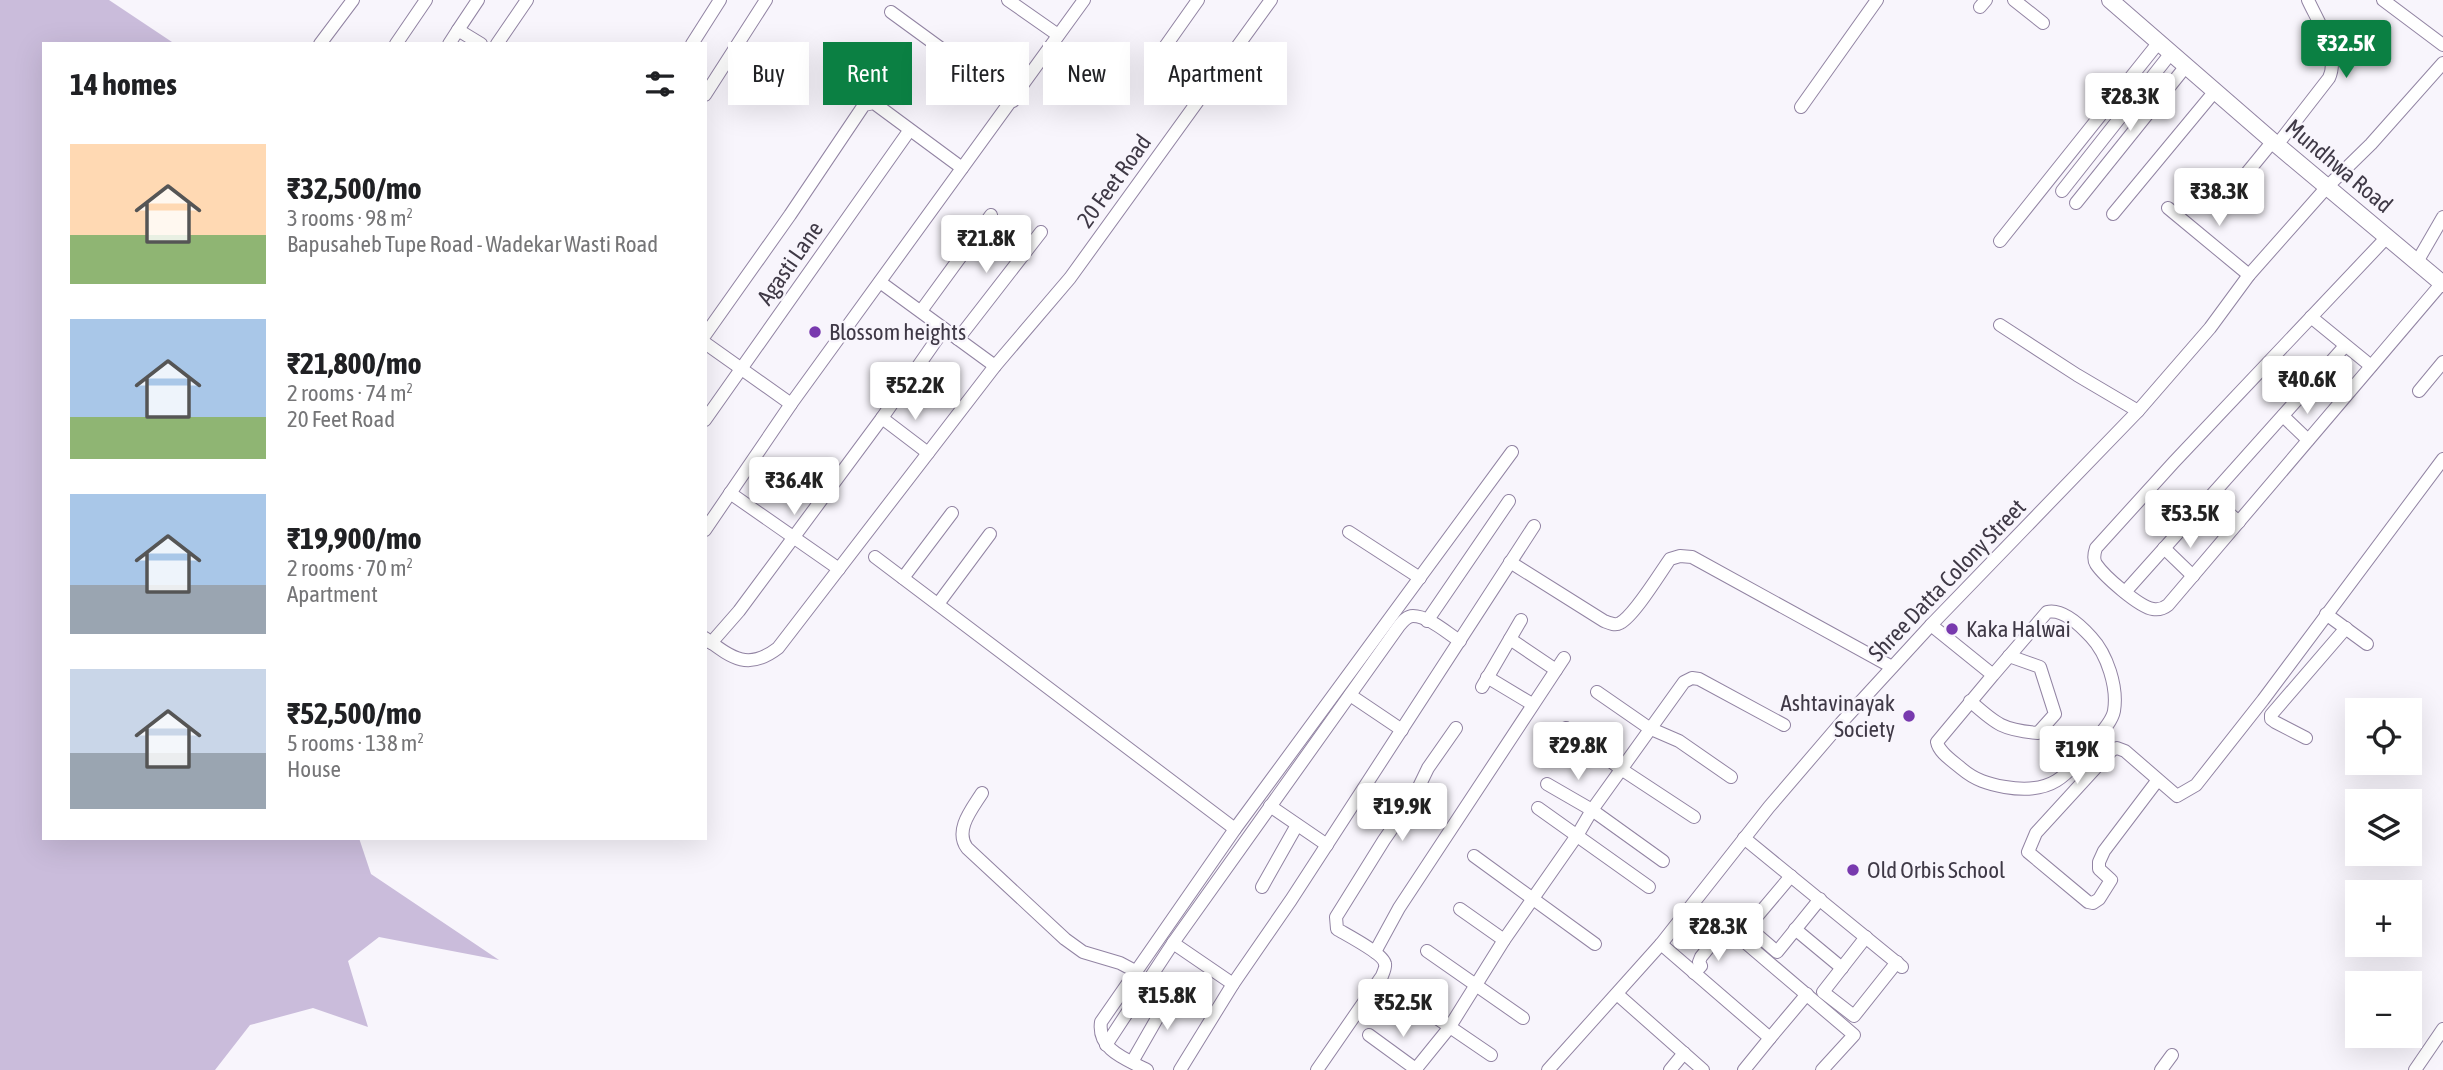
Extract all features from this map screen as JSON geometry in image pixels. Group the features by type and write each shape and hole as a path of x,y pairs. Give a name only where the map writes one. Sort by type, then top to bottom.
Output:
{"main road":[{"name":"Mundhwa Road","path":"2110,0 2442,283"}],"street":[{"path":"322,42 353,0"},
{"path":"397,42 426,0"},
{"path":"450,42 478,0"},
{"path":"498,42 527,0"},
{"path":"693,42 720,0"},
{"path":"707,92 766,0"},
{"path":"1008,0 1058,35"},
{"path":"1029,78 1084,0"},
{"path":"1168,42 1198,0"},
{"name":"20 Feet Road","path":"708,640 729,656 740,660 751,661 767,657 778,648 995,366 1070,278 1270,0"},
{"path":"1801,107 1877,0"},
{"path":"2014,0 2043,23"},
{"path":"2228,196 2329,78 2333,68 2331,52 2308,0"},
{"path":"2383,0 2443,45"},
{"path":"891,12 932,42"},
{"path":"458,30 478,42"},
{"path":"2000,240 2159,42"},
{"path":"2062,191 2171,53"},
{"path":"2076,203 2186,66"},
{"name":"Shree Datta Colony Street","path":"1548,1070 1661,944 1744,838 1892,667 2138,411 2193,348 2249,275 2327,187 2440,72"},
{"path":"2113,214 2215,91"},
{"path":"707,332 864,105 874,103 962,168"},
{"path":"707,527 791,404 1010,105"},
{"name":"Agasti Lane","path":"707,417 909,131"},
{"path":"2168,208 2249,275"},
{"path":"921,310 991,215"},
{"path":"2417,262 2443,217"},
{"path":"958,339 1041,232"},
{"path":"2387,237 2096,548 2096,564 2125,592 2145,607 2162,609 2442,283"},
{"path":"880,282 995,366"},
{"path":"2311,317 2371,366"},
{"path":"2000,325 2138,411"},
{"path":"708,640 738,611 882,418 944,329"},
{"path":"707,344 791,404"},
{"path":"2125,592 2345,346"},
{"path":"2419,391 2443,362"},
{"path":"2283,416 2308,440"},
{"path":"882,418 928,453"},
{"path":"1147,1070 1106,1045 1100,1033 1101,1022 1235,829 1512,452"},
{"path":"2157,781 2104,851 2099,869 2111,880 2099,899 2093,903 2088,902 2028,852 2036,833 2112,750 2117,748 2125,751 2177,796 2196,785 2443,459"},
{"path":"730,493 839,569"},
{"path":"2210,497 2239,522"},
{"path":"1427,621 1509,501"},
{"path":"903,578 952,513"},
{"path":"1180,1070 1233,984 1327,845 1534,526"},
{"path":"1349,532 1420,578"},
{"path":"938,604 990,534"},
{"path":"2164,548 2193,576"},
{"path":"875,556 1235,829"},
{"path":"1510,562 1613,624 1620,623 1630,614 1670,559 1692,557 1892,667"},
{"path":"2047,612 2060,612 2083,628 2101,648 2114,693 2113,714 2075,766 2043,788 2029,790 1973,779 1940,750 1937,742 2009,656 2047,612"},
{"path":"2326,614 2367,644"},
{"path":"1106,1045 1173,943 1405,620 1415,616 1460,641"},
{"path":"1521,620 1485,682 1532,704"},
{"path":"1931,625 1993,675"},
{"path":"2306,738 2275,722 2271,715 2346,628"},
{"path":"1510,639 1556,670"},
{"path":"1970,702 1993,723 2024,732 2038,733 2055,714 2040,667 2009,656"},
{"path":"1375,952 1399,908 1564,658"},
{"path":"1369,1035 1416,1070 1449,1028 1504,940 1592,810 1684,682 1692,678 1699,679 1784,725"},
{"path":"1597,692 1649,729 1679,741 1731,778"},
{"path":"1350,695 1402,730"},
{"path":"1317,1070 1382,976 1386,966 1384,960 1375,952 1338,929 1336,917 1384,840 1415,797 1428,768 1456,728"},
{"path":"1566,728 1621,769 1695,817"},
{"path":"1547,784 1592,810 1663,861"},
{"path":"982,793 962,829 961,836 967,848 1065,939 1083,952 1119,963 1137,972"},
{"path":"1270,806 1327,845"},
{"path":"1538,807 1649,887"},
{"path":"1262,887 1297,825"},
{"path":"1744,838 1866,937 1899,965 1854,1016 1823,992 1866,937"},
{"path":"1474,856 1595,944"},
{"path":"1791,876 1748,928 1777,952 1819,899"},
{"path":"1460,909 1504,940"},
{"path":"1694,973 1701,966 1699,962 1702,957 1722,931 1728,928 1854,1035 1822,1070"},
{"path":"1795,929 1842,968"},
{"path":"1173,943 1233,984"},
{"path":"1661,944 1770,1038"},
{"path":"1427,951 1523,1018"},
{"path":"1132,1062 1175,987"},
{"path":"1400,993 1491,1055"},
{"path":"1617,994 1703,1070"},
{"path":"1744,1070 1807,995"},
{"path":"2414,1070 2443,1029"},
{"path":"1670,1070 1684,1054"},
{"path":"2161,1070 2172,1055"}],"shaded area":[{"path":"0,0 109,0 172,42 42,42 42,840 360,840 371,874 499,960 379,937 348,961 368,1027 313,1008 250,1025 215,1070 0,1070"}],"place":[{"name":"Blossom heights","path":"815,332"},
{"name":"Kaka Halwai","path":"1952,629"},
{"name":"Ashtavinayak Society","path":"1909,716"},
{"name":"Old Orbis School","path":"1853,870"}]}
